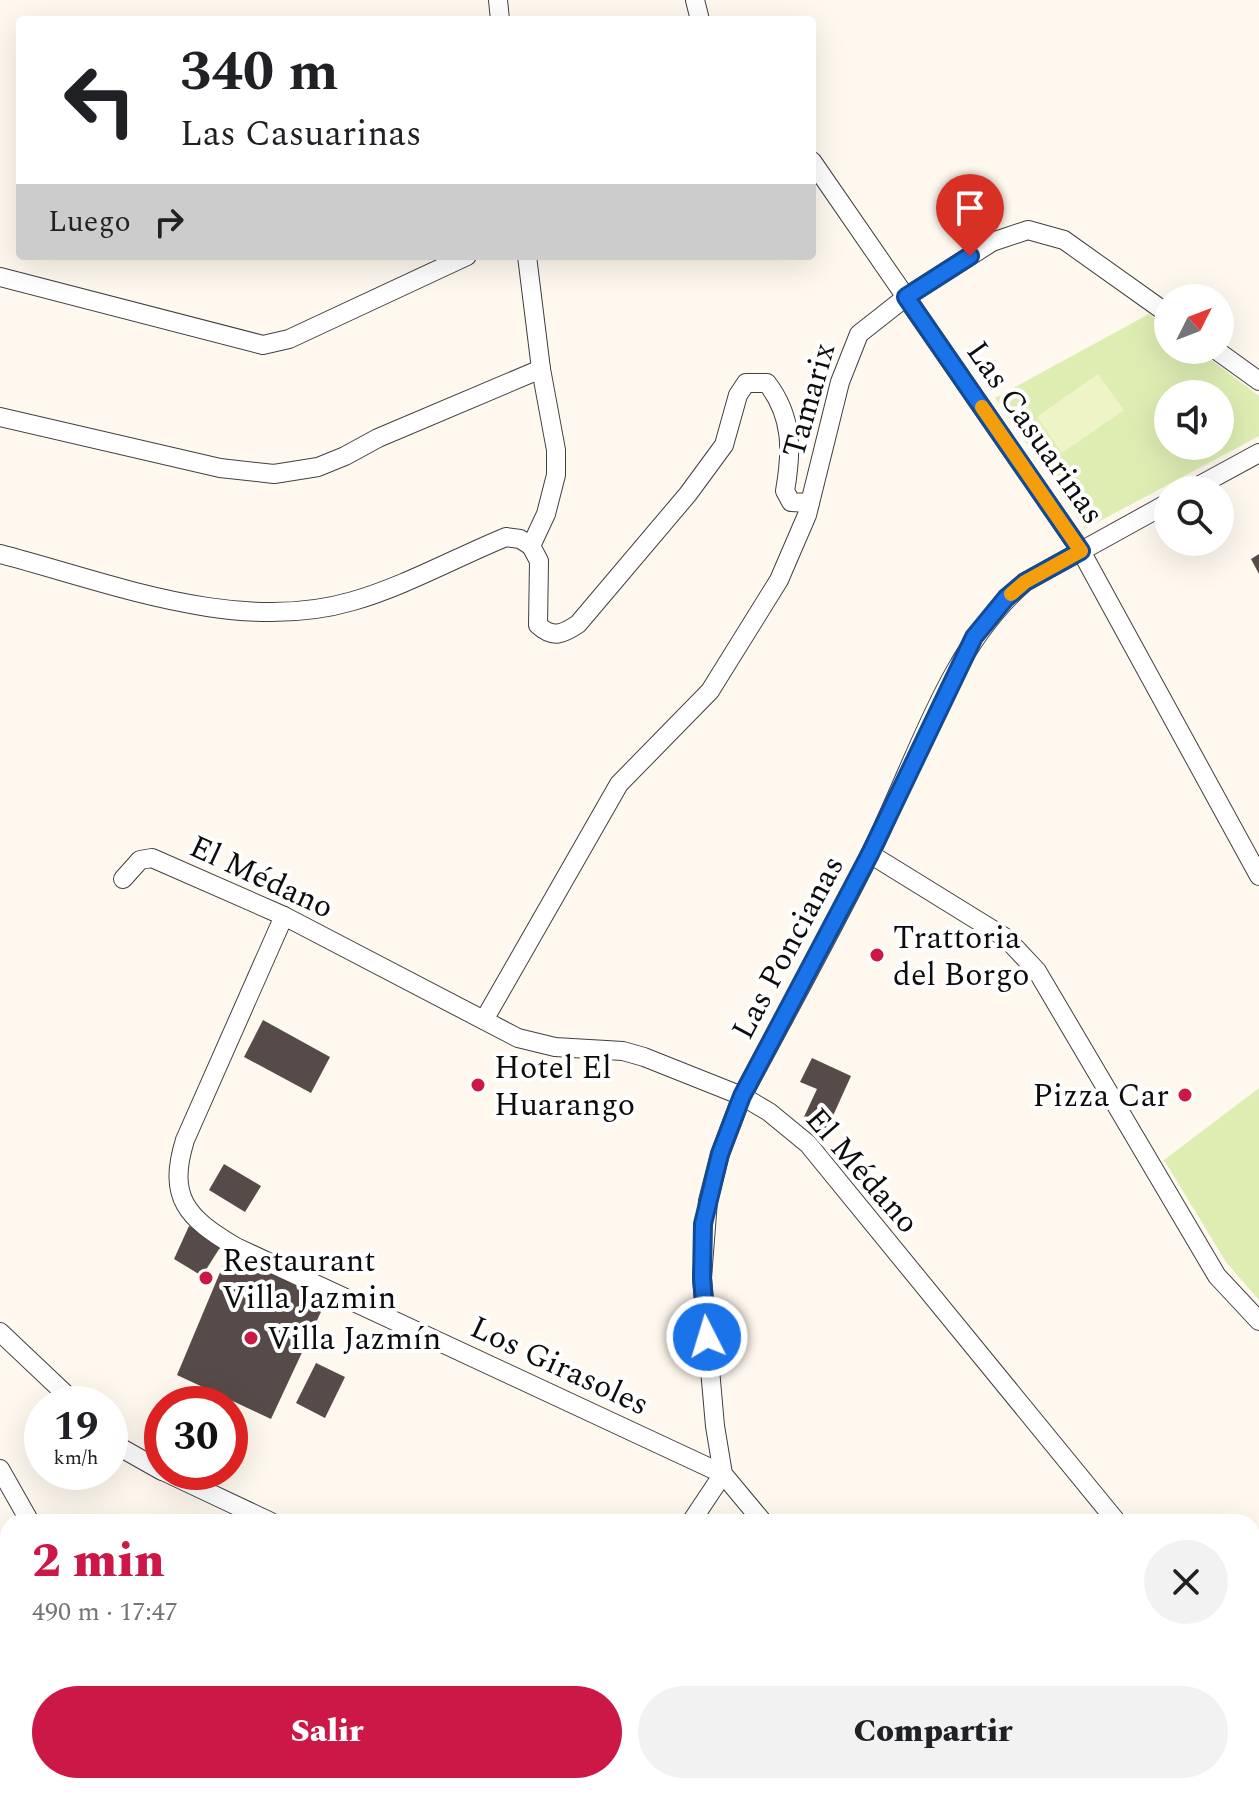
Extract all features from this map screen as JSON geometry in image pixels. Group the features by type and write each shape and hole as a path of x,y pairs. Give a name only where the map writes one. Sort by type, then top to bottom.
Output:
{"street":[{"name":"Las Casuarinas","path":"816,167 1081,551 1259,876"},
{"name":"Tamarix","path":"484,1020 619,784 710,691 779,580 810,503 851,348 867,327 906,297 992,242 1028,230 1064,240 1154,304"},
{"path":"0,277 263,345 289,339 458,260"},
{"path":"527,260 541,369 556,450 556,475 546,514 531,546"},
{"path":"1234,363 1259,381"},
{"path":"0,417 220,468 274,474 318,467 541,369"},
{"path":"0,554 213,609 264,614 352,602 506,537 520,539 531,546 539,561 538,625 546,633 562,634 591,610 688,494 724,445 738,395 746,383 757,380 767,383 776,394 790,432 792,452 785,491 787,497 791,502 810,503"},
{"path":"1217,476 1259,453"},
{"name":"Las Poncianas","path":"723,1474 715,1426 702,1252 703,1224 720,1154 742,1096 870,854 974,637 1006,598 1025,582 1154,511"},
{"path":"870,854 989,927 1029,961 1217,1276 1259,1321"},
{"name":"El Médano","path":"123,879 140,860 152,858 284,916 484,1020 537,1044 623,1051 742,1096 769,1112 808,1144 1110,1514"},
{"name":"Los Girasoles","path":"284,916 185,1140 177,1174 188,1213 236,1247 723,1474"},
{"path":"0,1332 57,1386"},
{"path":"0,1469 25,1514"},
{"path":"696,1514 723,1474 756,1514"},
{"path":"204,1490 254,1514"}],"green space":[{"path":"1149,314 1154,318 1154,364 1217,364 1259,396 1259,436 1234,449 1234,380 1154,380 1154,460 1214,460 1184,476 1154,476 1154,492 1085,529 995,398"},
{"path":"1098,374 1124,410 1062,453 1037,417"},
{"path":"1259,1088 1259,1300 1226,1262 1164,1160"}],"building":[{"path":"1259,554 1259,574 1251,559"},
{"path":"263,1020 330,1057 311,1093 244,1057"},
{"path":"812,1058 851,1076 827,1129 803,1119 817,1089 800,1082"},
{"path":"224,1164 261,1186 245,1212 209,1190"},
{"path":"189,1226 221,1246 202,1276 174,1259"},
{"name":"Villa Jazmín","path":"229,1251 326,1301 271,1419 248,1408 248,1386 200,1386 177,1375"},
{"path":"316,1363 345,1377 325,1418 296,1403"}],"slow traffic":[{"path":"982,407 1081,551 1025,582 1011,594"}],"place":[{"name":"Trattoria del Borgo","path":"877,955"},
{"name":"Hotel El Huarango","path":"478,1085"},
{"name":"Pizza Car","path":"1185,1095"},
{"name":"Restaurant Villa Jazmin","path":"206,1278"},
{"name":"Villa Jazmín","path":"251,1338"}],"route":[{"path":"707,1337 702,1278 703,1224 720,1154 742,1096 870,854 974,637 1006,598 1025,582 1081,551 906,297 970,256"}]}
